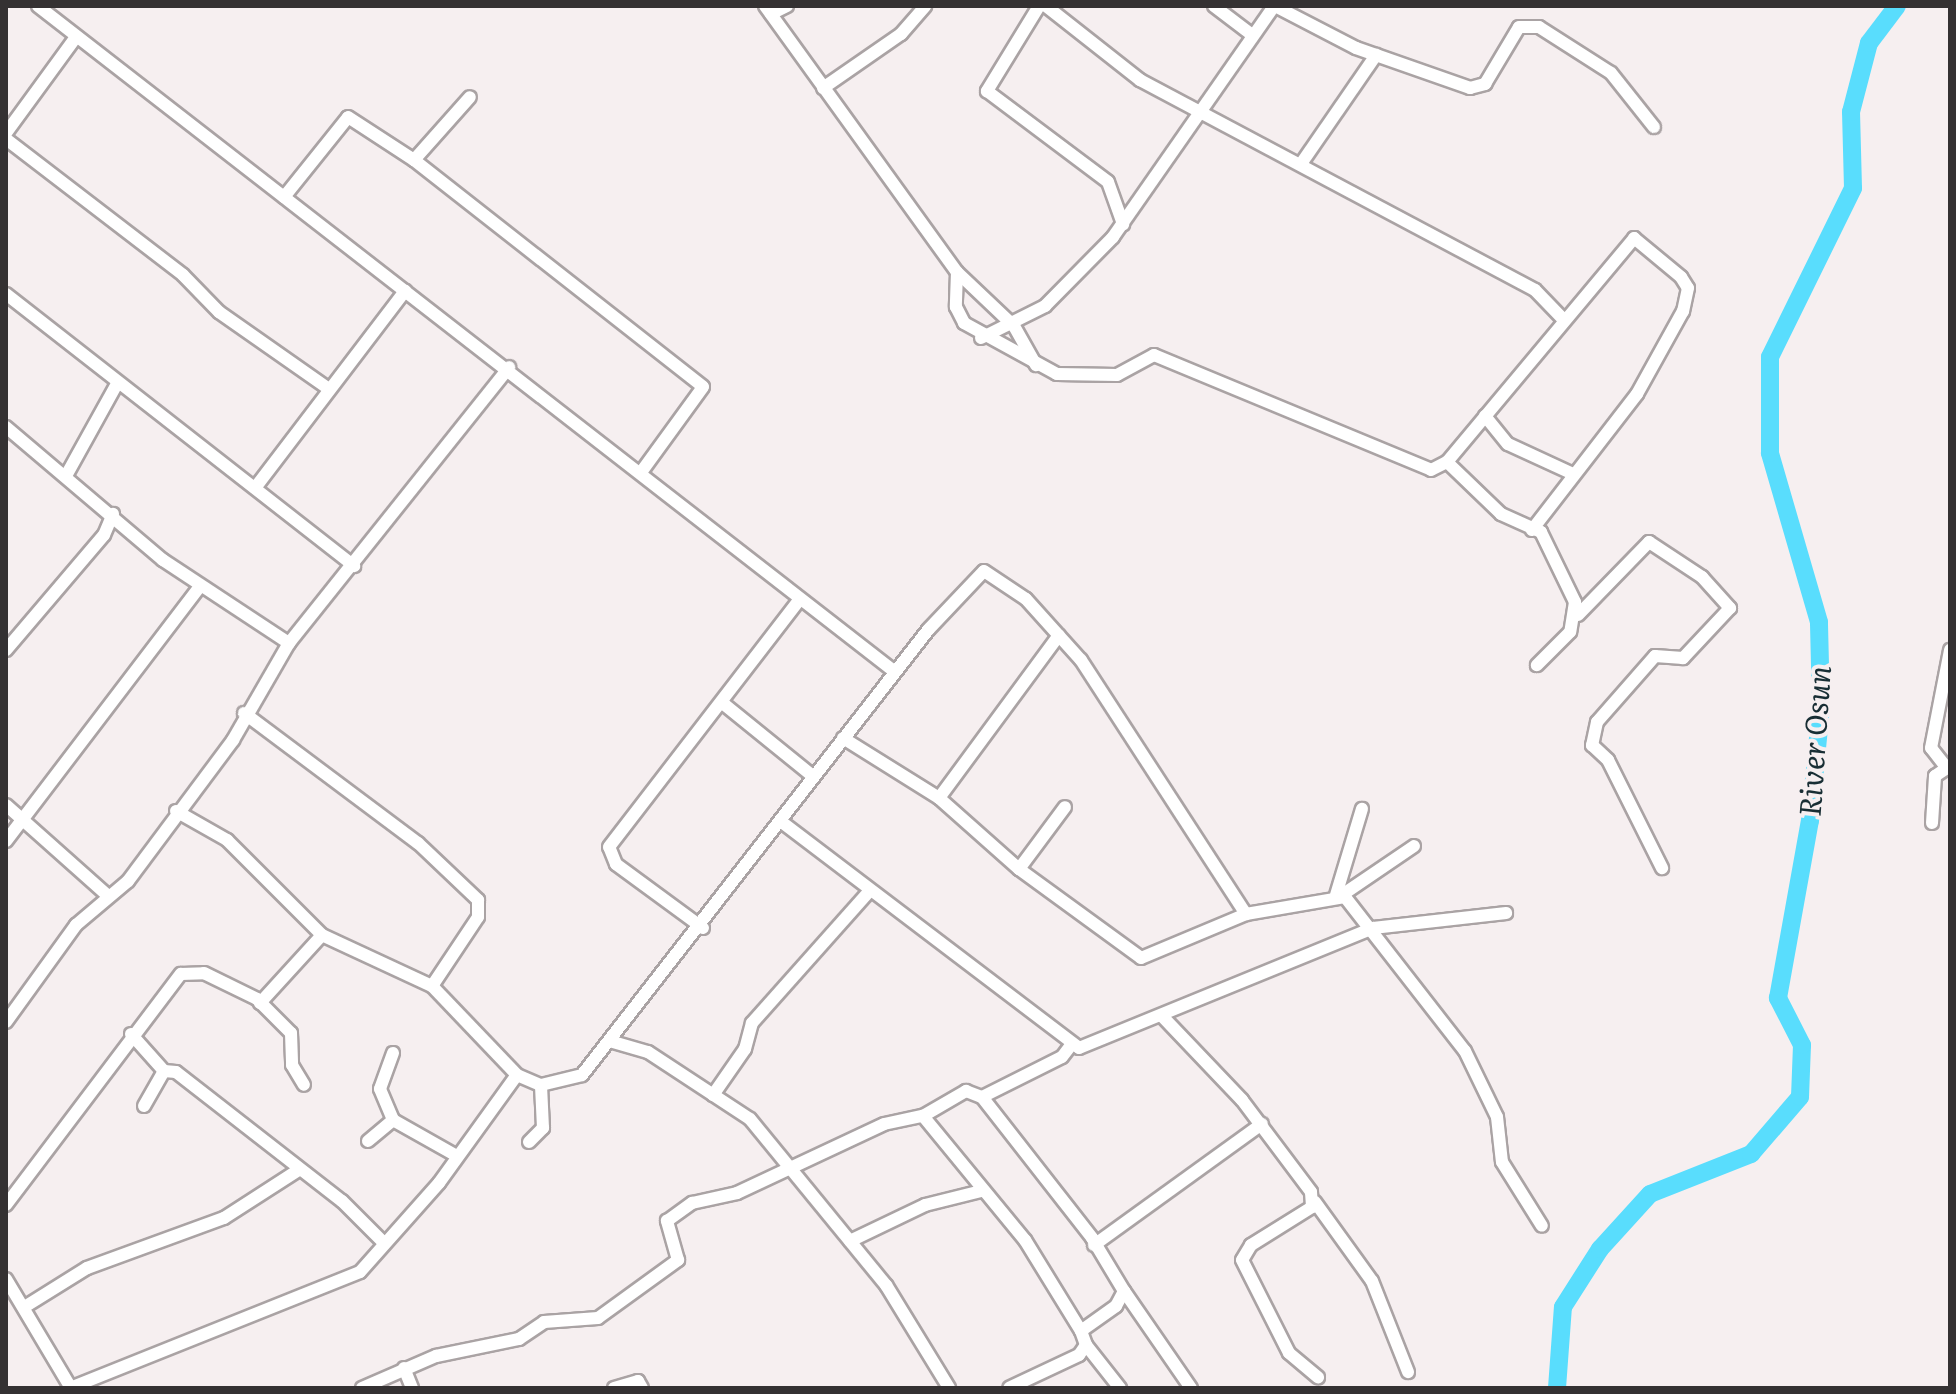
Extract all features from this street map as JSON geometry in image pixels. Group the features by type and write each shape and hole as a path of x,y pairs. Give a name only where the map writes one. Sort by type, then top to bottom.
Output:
{"street":[{"path":"38,6 405,291 509,367 895,672"},
{"path":"787,6 768,10 957,272 1014,326 1036,365"},
{"path":"823,88 901,34 925,6"},
{"path":"1039,6 987,91 1108,182 1123,224"},
{"path":"1046,6 1140,80 1186,106 1199,106 1303,161 1535,290 1564,320"},
{"path":"1214,6 1252,35"},
{"path":"981,338 1014,326 1045,306 1123,224 1199,106 1274,6 1376,55 1480,88 1519,27 1539,27 1611,73 1654,127"},
{"path":"6,133 76,37"},
{"path":"1303,161 1376,55"},
{"path":"414,160 470,97"},
{"path":"284,197 348,117 414,160 703,387 642,471"},
{"path":"6,139 183,275 219,312 329,389"},
{"path":"957,272 956,307 981,338 1036,365 1100,378 1154,355 1413,466 1431,470 1447,462 1634,238 1688,288 1683,311 1637,394 1571,473 1532,530"},
{"path":"255,488 405,291"},
{"path":"6,294 354,566"},
{"path":"6,1022 107,895 128,881 176,811 233,740 244,713 289,643 354,566 509,367"},
{"path":"67,474 118,382"},
{"path":"1485,416 1508,444 1571,473"},
{"path":"6,427 200,586 289,643"},
{"path":"1447,462 1501,514 1532,530 1554,555 1578,615"},
{"path":"6,650 104,535 113,514"},
{"path":"1537,665 1578,615 1649,542 1702,577 1730,608 1683,658 1655,656 1597,722 1592,745 1608,760 1662,868"},
{"path":"176,811 227,840 322,935 432,986 517,1075 541,1085 582,1075 613,1042 630,1011 703,928 895,672 984,571 1013,587 1059,635 1193,825 1246,914"},
{"path":"6,841 200,586"},
{"path":"703,928 608,851 725,705 800,599"},
{"path":"939,798 1059,635"},
{"path":"1932,823 1935,776 1948,767 1931,748 1950,650"},
{"path":"725,705 814,777"},
{"path":"244,713 418,843 478,900 478,917 432,986"},
{"path":"843,738 939,798 1019,869 1141,958 1246,914 1339,895 1414,846"},
{"path":"6,805 107,895"},
{"path":"1019,869 1065,807"},
{"path":"1339,895 1362,809"},
{"path":"783,823 868,893 1071,1045 1101,1043 1299,953 1373,928 1506,913"},
{"path":"713,1095 745,1049 752,1023 868,893"},
{"path":"1339,895 1373,928 1465,1051 1497,1117 1502,1162 1542,1226"},
{"path":"260,1003 322,935"},
{"path":"6,1205 131,1034 181,974 204,973 260,1003 291,1033 292,1065 304,1085"},
{"path":"1162,1016 1262,1124 1372,1281 1408,1372"},
{"path":"131,1034 164,1071 176,1072 383,1242"},
{"path":"613,1042 648,1052 750,1119 850,1241 949,1388"},
{"path":"982,1097 1062,1057 1071,1045"},
{"path":"393,1053 380,1089 393,1120 455,1155"},
{"path":"144,1106 164,1071"},
{"path":"6,1279 26,1306 71,1388 306,1299 360,1272 517,1075"},
{"path":"529,1142 543,1128 541,1085"},
{"path":"362,1388 404,1368 519,1339 544,1322 598,1318 678,1260 667,1221 692,1203 737,1193 789,1164 884,1124 923,1116 966,1091 982,1097 1094,1245 1191,1388"},
{"path":"923,1116 981,1191 1025,1240 1081,1331 1086,1345 1120,1388"},
{"path":"368,1141 393,1120"},
{"path":"1094,1245 1262,1124"},
{"path":"26,1306 87,1268 224,1218 297,1171"},
{"path":"850,1241 925,1205 981,1191"},
{"path":"1315,1202 1242,1260 1289,1353 1318,1377"},
{"path":"1081,1331 1116,1306 1124,1291"},
{"path":"1009,1388 1086,1345"},
{"path":"404,1368 412,1388"},
{"path":"614,1388 638,1381 642,1388"}],"waterway":[{"name":"River Osun","path":"1557,1388 1563,1307 1600,1249 1650,1194 1751,1154 1800,1097 1802,1045 1778,998 1810,821 1821,706 1819,622 1770,453 1770,357 1853,188 1851,112 1869,43 1897,6"}]}
